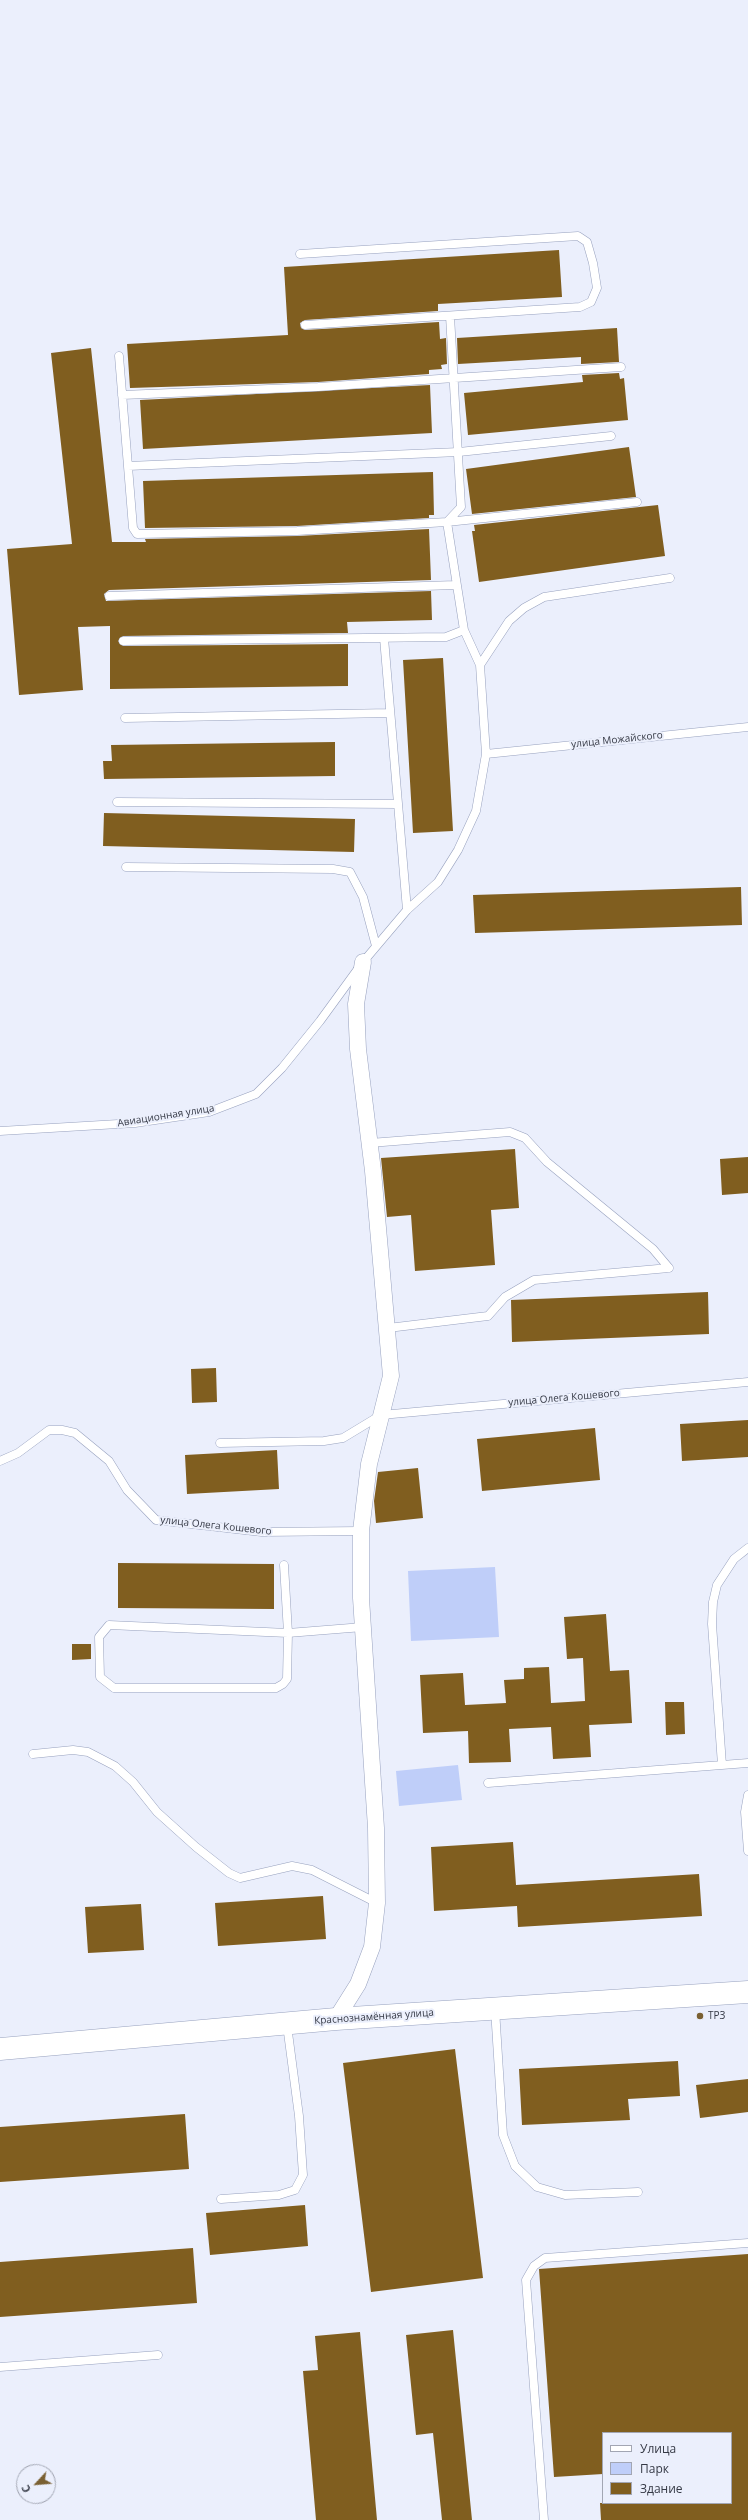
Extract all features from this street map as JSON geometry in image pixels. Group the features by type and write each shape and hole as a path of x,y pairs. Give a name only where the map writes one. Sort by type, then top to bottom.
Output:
{"main road":[{"name":"Краснознамённая улица","path":"0,2049 336,2020 748,1992"}],"street":[{"path":"336,2020 358,1984 372,1947 377,1903 376,1828 363,1627 361,1531 369,1464 391,1376 388,1328 370,1143 358,1049 356,1004 363,962"}],"lane":[{"path":"300,254 578,236 587,242 593,263 597,288 591,302 580,307 305,325"},
{"path":"450,316 461,507 448,522 456,585 464,630 480,665"},
{"path":"119,356 133,528 137,534 297,532 448,522 637,502"},
{"path":"122,395 318,387 621,367"},
{"path":"128,466 459,452 611,436"},
{"path":"480,665 509,622 524,608 544,597 670,578"},
{"path":"109,596 456,585"},
{"path":"123,642 446,637 464,630"},
{"path":"384,638 407,910"},
{"name":"Авиационная улица","path":"0,1131 135,1123 209,1112 256,1094 282,1068 320,1021 376,946 407,910 438,882 458,850 476,811 486,754 480,665"},
{"path":"126,718 390,713"},
{"name":"улица Можайского","path":"486,754 748,727"},
{"path":"116,802 398,804"},
{"path":"126,866 333,869 350,872 363,897 376,946"},
{"path":"370,1143 510,1132 525,1138 547,1162 653,1249 669,1268 534,1280 505,1297 488,1316 388,1328"},
{"name":"улица Олега Кошевого","path":"381,1415 748,1382"},
{"path":"220,1442 324,1441 343,1438 381,1415"},
{"name":"улица Олега Кошевого","path":"0,1461 18,1453 49,1430 62,1430 75,1433 109,1461 127,1490 156,1520 262,1532 361,1531"},
{"path":"722,1765 712,1624 713,1602 717,1585 734,1559 748,1548"},
{"path":"284,1565 288,1633 287,1679 276,1688 114,1688 100,1677 99,1636 109,1625 288,1633 363,1627"},
{"path":"33,1754 73,1750 88,1752 115,1766 133,1782 157,1812 229,1873 240,1878 292,1866 312,1870 377,1903"},
{"path":"488,1783 748,1763"},
{"path":"748,1795 746,1812 748,1851"},
{"path":"495,2008 503,2135 515,2166 537,2187 565,2195 638,2192"},
{"path":"221,2199 279,2195 295,2190 303,2175 299,2116 287,2024"},
{"path":"544,2520 526,2280 534,2266 544,2258 748,2243"},
{"path":"0,2367 158,2355"}],"green space":[{"path":"495,1567 499,1637 411,1641 408,1571"},
{"path":"458,1765 462,1800 399,1806 396,1771"}],"building":[{"path":"559,250 562,297 438,304 438,311 305,320 300,323 301,328 305,330 439,322 440,339 446,338 447,364 441,365 442,369 429,370 429,374 318,382 130,388 127,344 288,335 284,267"},
{"path":"617,328 619,362 581,364 581,357 458,364 457,338"},
{"path":"91,348 112,542 146,542 145,539 297,536 429,529 431,580 109,590 104,594 106,601 431,591 432,620 347,622 348,633 123,636 118,641 123,646 348,644 348,686 110,689 110,626 78,627 83,690 19,695 7,549 72,544 51,353"},
{"path":"619,373 620,379 624,378 628,420 468,435 464,393 583,382 582,375"},
{"path":"430,385 432,433 143,449 140,400"},
{"path":"629,447 636,497 472,514 466,469"},
{"path":"433,472 434,515 429,515 429,518 297,526 145,528 143,481"},
{"path":"658,505 665,556 479,582 472,531 475,531 474,525"},
{"path":"443,658 453,831 413,833 403,660"},
{"path":"335,742 335,776 104,779 103,761 112,761 111,745"},
{"path":"104,813 355,819 354,852 103,846"},
{"path":"741,887 742,925 475,933 473,895"},
{"path":"515,1149 519,1208 491,1210 495,1265 415,1271 411,1215 387,1217 381,1158"},
{"path":"748,1157 748,1193 722,1195 720,1159"},
{"path":"708,1292 709,1334 512,1342 511,1300"},
{"path":"216,1368 217,1402 192,1403 191,1369"},
{"path":"748,1420 748,1457 682,1461 680,1424"},
{"path":"595,1428 600,1480 482,1491 477,1439"},
{"path":"277,1450 279,1489 187,1494 185,1455"},
{"path":"418,1468 423,1518 376,1523 374,1501 378,1472"},
{"path":"118,1563 274,1564 274,1609 118,1608"},
{"path":"606,1614 610,1671 629,1670 632,1723 589,1725 591,1757 553,1759 551,1727 509,1729 511,1762 469,1763 468,1731 423,1733 420,1675 463,1673 465,1705 506,1703 504,1680 524,1679 524,1668 549,1667 551,1703 585,1701 583,1658 567,1659 564,1617"},
{"path":"72,1644 91,1644 91,1659 72,1660"},
{"path":"665,1702 684,1702 685,1734 666,1735"},
{"path":"513,1842 516,1885 699,1874 702,1916 518,1927 517,1906 434,1911 431,1847"},
{"path":"323,1896 326,1939 218,1946 215,1903"},
{"path":"141,1904 144,1950 88,1953 85,1907"},
{"path":"455,2049 483,2278 371,2292 343,2063"},
{"path":"678,2061 680,2096 628,2099 630,2120 522,2125 519,2069"},
{"path":"748,2079 748,2112 700,2118 696,2085"},
{"path":"185,2114 189,2169 0,2182 0,2127"},
{"path":"305,2205 308,2246 210,2255 206,2213"},
{"path":"193,2248 197,2303 0,2317 0,2262"},
{"path":"748,2254 748,2520 601,2520 600,2503 732,2504 732,2432 602,2432 602,2474 554,2477 539,2269"},
{"path":"453,2330 472,2520 442,2520 433,2433 416,2435 406,2335"},
{"path":"360,2332 377,2520 316,2520 303,2371 318,2370 315,2336"}],"place":[{"name":"ТРЗ","path":"700,2016"}]}
